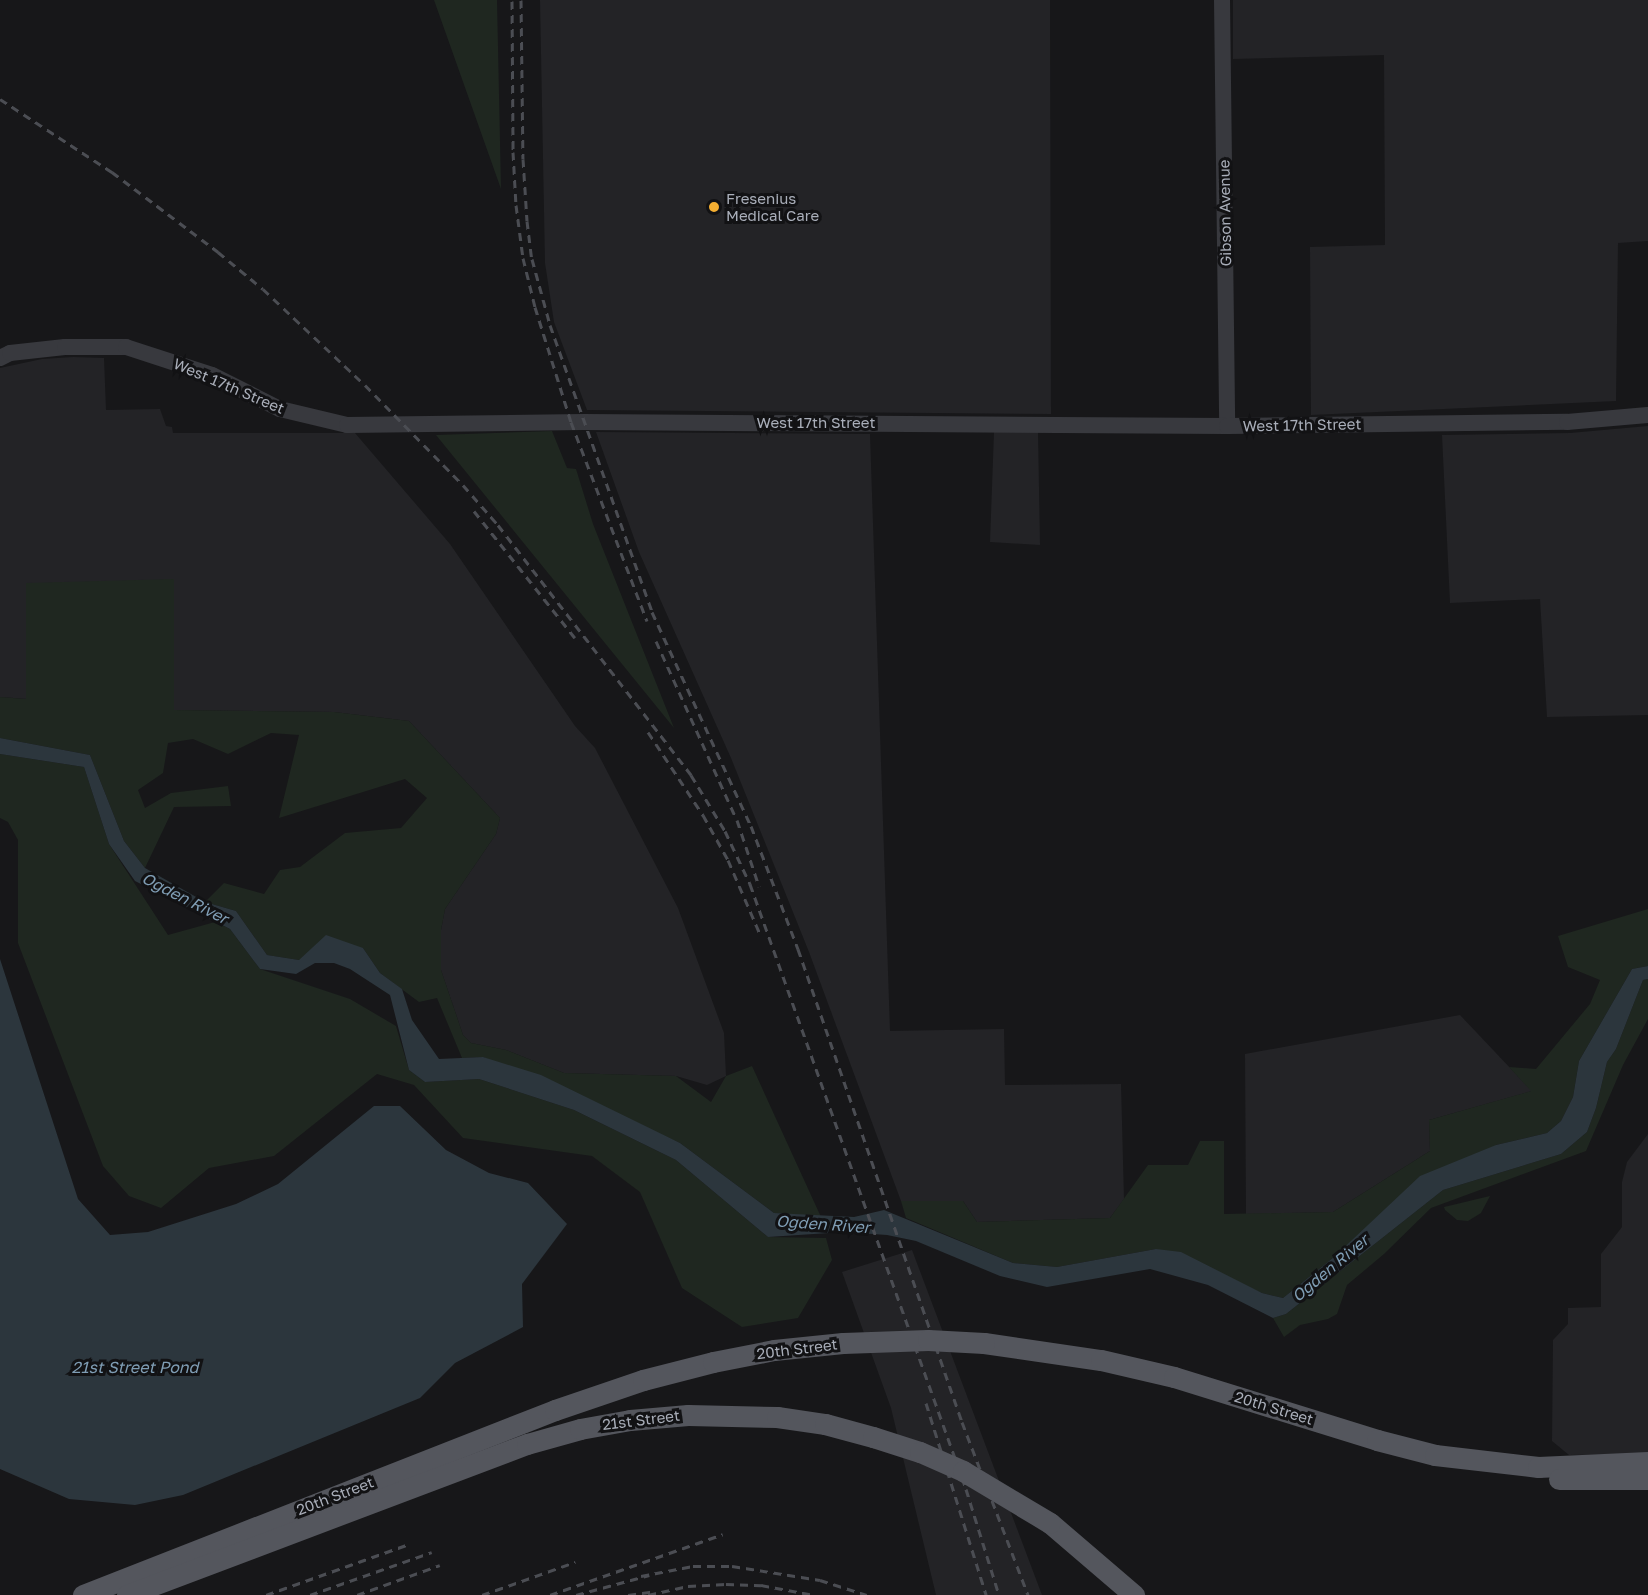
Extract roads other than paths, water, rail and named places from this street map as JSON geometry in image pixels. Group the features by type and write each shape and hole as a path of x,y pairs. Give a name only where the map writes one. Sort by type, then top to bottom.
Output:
{"main road":[{"name":"20th Street","path":"83,1595 555,1410 643,1380 713,1362 774,1350 843,1343 928,1340 984,1343 1101,1360 1174,1377 1435,1455 1538,1467 1645,1474"},
{"name":"21st Street","path":"127,1595 527,1444 580,1429 630,1420 688,1415 777,1417 825,1424 920,1452 963,1471 1050,1523 1134,1595"}],"street":[{"name":"Gibson Avenue","path":"1222,0 1227,426"},
{"name":"West 17th Street","path":"0,358 10,353 65,347 126,347 212,375 280,409 347,425 594,422 1227,426 1567,422 1648,415"}],"water":[{"name":"Ogden River","path":"0,738 90,755 124,841 145,868 205,902 236,911 267,955 299,960 326,935 363,948 380,973 402,989 412,1020 439,1059 483,1057 541,1075 680,1143 774,1213 854,1217 884,1210 1013,1263 1057,1267 1156,1249 1181,1252 1262,1293 1283,1298 1334,1257 1420,1176 1496,1145 1547,1133 1561,1121 1573,1097 1579,1061 1632,969 1648,966 1648,979 1643,980 1616,1049 1607,1062 1596,1108 1587,1132 1561,1154 1443,1190 1286,1314 1273,1318 1208,1285 1150,1269 1047,1287 1000,1276 916,1241 887,1235 844,1232 768,1237 676,1160 574,1110 479,1079 425,1082 409,1070 390,995 350,969 334,963 315,963 296,974 260,969 230,929 135,881 109,844 84,767 0,754"},
{"name":"21st Street Pond","path":"0,959 78,1199 110,1235 148,1232 236,1204 278,1184 374,1106 400,1106 446,1150 489,1173 528,1183 567,1224 522,1284 523,1327 455,1363 420,1398 183,1495 135,1505 69,1499 0,1469"}],"railway":[{"path":"521,0 523,159 527,221 532,259 550,325 652,612 751,826 798,949 962,1422 1028,1595"},
{"path":"512,1 513,152 516,205 523,258 535,307 571,422 647,621"},
{"path":"0,99 112,172 218,252 263,289 365,385 463,485 498,525 691,775 725,831 750,884 966,1489 999,1595"},
{"path":"474,511 575,638"},
{"path":"656,641 737,820 759,886"},
{"path":"648,732 703,815 728,860 760,934"},
{"path":"926,1403 986,1595"},
{"path":"550,1595 723,1534"},
{"path":"266,1595 409,1544"},
{"path":"310,1595 432,1552"},
{"path":"482,1595 575,1562"},
{"path":"357,1595 440,1565"},
{"path":"641,1576 693,1566 732,1566 820,1580 867,1595"},
{"path":"576,1595 649,1575"},
{"path":"648,1595 688,1586 726,1584 761,1585 814,1595"},
{"path":"628,1595 655,1591"}],"place":[{"name":"Fresenius Medical Care","path":"714,207"}]}
